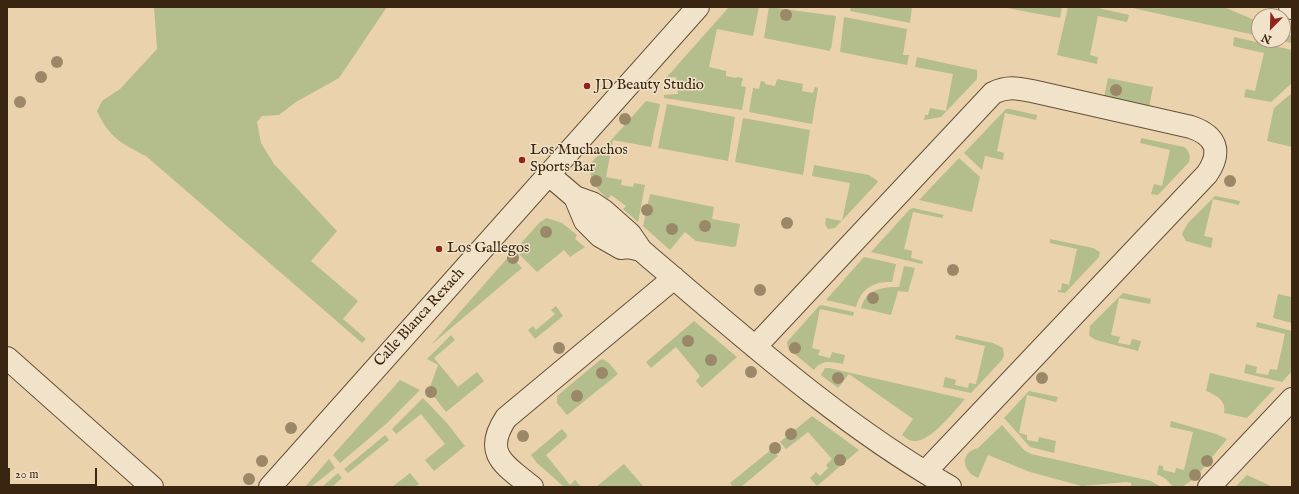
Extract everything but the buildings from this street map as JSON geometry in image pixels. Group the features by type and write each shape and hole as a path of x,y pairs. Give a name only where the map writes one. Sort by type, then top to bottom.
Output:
{"street":[{"name":"Calle Blanca Rexach","path":"270,487 698,7"},
{"path":"756,347 993,93 1002,88 1032,91 1200,130 1213,143 1216,153 1215,160 1207,174 925,472"},
{"path":"548,174 575,197 585,221 600,236 621,248 628,247 641,250 826,404 925,472 950,487"},
{"path":"532,487 500,460 496,450 495,442 499,429 506,418 674,278"},
{"path":"7,358 152,487"},
{"path":"1209,487 1292,400"}],"green space":[{"path":"154,7 387,7 339,78 296,102 279,115 262,116 257,122 261,143 274,164 337,231 311,261 358,301 343,319 366,339 362,343 146,156 122,143 116,138 101,120 97,111 102,101 120,89 157,49"},
{"path":"729,7 759,7 753,36 717,29 709,67 726,71 726,76 743,78 741,86 746,87 742,110 664,98 664,95 678,94 676,77 666,78"},
{"path":"769,7 836,16 830,51 764,38"},
{"path":"851,7 912,7 910,23 850,11"},
{"path":"1002,7 1062,7 1060,18"},
{"path":"1068,7 1094,7 1129,15 1127,22 1098,16 1090,55 1098,57 1097,64 1057,55"},
{"path":"1128,7 1224,7 1251,19 1251,34"},
{"path":"844,17 907,29 903,55 909,55 907,65 840,52"},
{"path":"1234,37 1251,41 1251,48 1283,48 1292,50 1292,83 1271,102 1244,97 1246,89 1255,91 1264,53 1233,46"},
{"path":"917,57 977,70 977,79 941,117 924,120 925,115 928,115 930,108 946,111 953,74 915,67"},
{"path":"1108,78 1153,87 1149,107 1104,97"},
{"path":"777,79 803,84 802,91 813,93 815,87 818,88 812,124 749,112 753,88 759,89 761,81 765,82 765,84 775,86"},
{"path":"1292,93 1292,147 1267,141 1274,108"},
{"path":"646,101 660,104 651,147 613,140 606,177 622,180 621,185 633,187 634,183 645,185 638,222 623,209 626,206 611,195 608,199 600,191 592,179 590,169 591,163"},
{"path":"667,104 735,117 728,161 658,148"},
{"path":"1006,109 1037,115 1036,120 1005,113 997,151 1004,153 1003,160 985,156 982,170 964,153"},
{"path":"743,118 810,130 803,175 735,162"},
{"path":"1141,138 1184,147 1189,154 1189,162 1158,195 1151,194 1154,184 1162,186 1170,150 1140,143"},
{"path":"959,158 980,177 972,212 919,200"},
{"path":"814,165 869,175 878,181 842,220 850,183 812,176"},
{"path":"650,194 714,207 712,219 740,224 736,246 733,247 696,241 685,232 670,250 643,226"},
{"path":"1215,196 1240,201 1239,205 1213,199 1204,236 1213,238 1211,248 1186,241 1182,234 1188,223"},
{"path":"913,208 944,215 942,218 913,212 904,249 912,251 911,258 923,261 922,264 871,252 910,209"},
{"path":"547,218 562,223 577,235 575,239 585,247 570,257 564,250 537,272 515,250 540,222"},
{"path":"826,218 842,221 835,228 828,229 825,224"},
{"path":"1050,239 1093,248 1100,252 1099,257 1065,293 1058,292 1058,290 1061,290 1062,283 1069,285 1077,249 1050,243"},
{"path":"510,255 522,268 431,345"},
{"path":"864,257 896,264 892,282 879,283 869,287 861,295 856,307 826,300"},
{"path":"904,266 915,268 908,292 898,291 891,315 861,308 867,297 876,290 899,287"},
{"path":"1292,292 1292,323 1273,318 1278,294 1291,297"},
{"path":"1123,293 1151,299 1150,304 1119,298 1111,335 1120,337 1118,343 1130,345 1132,339 1141,341 1138,351 1096,340 1089,335 1090,326"},
{"path":"821,305 854,312 853,316 820,309 812,348 820,350 818,355 830,358 832,352 845,355 843,364 827,362 820,364 814,370 788,348 787,342"},
{"path":"556,306 563,316 535,339 528,330 533,326 536,330 555,314 551,310"},
{"path":"694,321 737,357 702,388 696,381 700,376 676,347 651,368 646,362"},
{"path":"1257,322 1292,331 1292,371 1282,382 1244,373 1246,364 1257,367 1256,373 1268,375 1270,369 1277,370 1285,334 1256,327"},
{"path":"451,335 455,340 434,358 458,387 477,372 484,381 446,412 429,390 438,365 427,359"},
{"path":"956,335 993,343 1003,348 1004,355 1002,360 971,393 943,387 945,377 956,380 955,385 968,388 969,383 976,384 985,346 955,339"},
{"path":"603,359 609,363 618,374 567,415 557,403 557,396"},
{"path":"825,368 965,399 949,418 928,437 921,440 912,441 902,435 913,419 849,374 838,388 821,375"},
{"path":"1210,373 1275,388 1247,418 1224,413 1224,405 1220,399 1206,391"},
{"path":"400,380 420,390 386,424 340,463 333,455"},
{"path":"1029,391 1058,397 1056,402 1027,395 1019,433 1027,435 1027,440 1038,442 1039,437 1056,441 1054,453 1030,447 1004,418"},
{"path":"423,398 446,422 465,446 434,471 425,460 445,444 421,414 396,434 392,429"},
{"path":"812,416 859,450 817,486 810,478 816,472 820,476 828,468 826,465 832,459 808,432 786,449 780,442"},
{"path":"1171,421 1216,434 1227,439 1195,478 1182,487 1173,487 1166,479 1157,474 1159,465 1163,466 1163,470 1175,473 1176,468 1184,470 1193,432 1170,427"},
{"path":"1002,425 1024,450 1031,454 1151,481 1161,487 1131,487 1131,483 1126,482 1082,486 1030,472 988,455 978,478 972,475 968,471 965,462 968,453 978,448"},
{"path":"562,429 567,437 546,455 570,485 575,480 581,487 564,487 537,463 531,455"},
{"path":"385,435 389,440 348,473 344,469"},
{"path":"772,449 778,456 741,487 733,487 730,483"},
{"path":"329,459 335,468 311,487 305,487"},
{"path":"624,464 644,487 596,487"},
{"path":"338,473 342,478 332,487 322,487"},
{"path":"410,473 419,484 415,487 392,487"},
{"path":"1247,475 1273,487 1235,487"}],"place":[{"name":"JD Beauty Studio","path":"587,86"},
{"name":"Los Muchachos Sports Bar","path":"522,160"},
{"name":"Los Gallegos","path":"439,249"}]}
